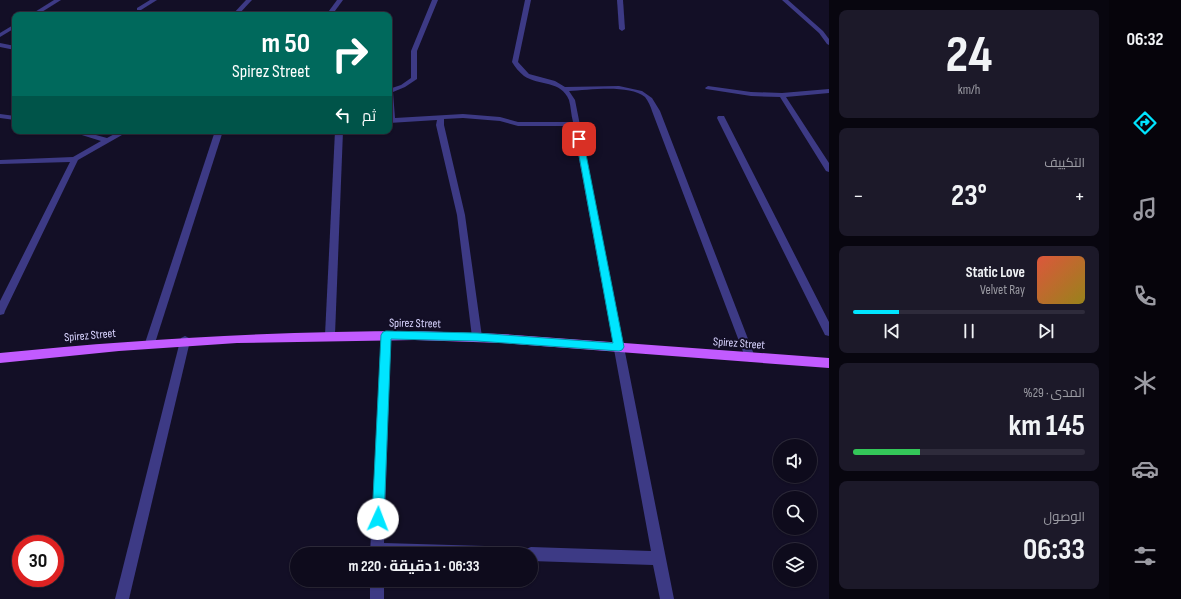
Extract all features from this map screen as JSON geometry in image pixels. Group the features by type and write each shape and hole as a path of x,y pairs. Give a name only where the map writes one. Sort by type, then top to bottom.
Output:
{"main road":[{"name":"Spirez Street","path":"0,358 150,343 330,335 386,335 477,337 829,363"}],"street":[{"path":"38,12 58,0"},
{"path":"139,9 154,0"},
{"path":"238,12 249,0"},
{"path":"331,12 340,0"},
{"path":"392,90 403,86 414,79 414,51 434,0"},
{"path":"528,0 515,62 520,71 528,77 552,82 564,89 572,100 667,599"},
{"path":"620,0 622,29"},
{"path":"785,0 821,32 829,44"},
{"path":"0,35 12,28"},
{"path":"821,32 829,32"},
{"path":"0,45 12,47"},
{"path":"564,89 618,88 631,90 647,96 662,127 750,357"},
{"path":"708,88 751,94 782,95 829,91"},
{"path":"782,95 829,169"},
{"path":"0,116 12,118"},
{"path":"392,121 463,116 492,118 518,124 576,124"},
{"path":"441,117 440,125 461,215 477,337"},
{"path":"721,118 829,332"},
{"path":"83,134 106,140"},
{"path":"0,162 75,159 119,134"},
{"path":"150,343 218,134"},
{"path":"330,335 340,134"},
{"path":"0,311 75,159"},
{"path":"377,547 386,335"},
{"path":"122,599 185,341"},
{"path":"538,554 659,558"},
{"path":"377,587 377,599"}],"route":[{"path":"378,519 386,335 477,337 619,347 579,139"}]}
